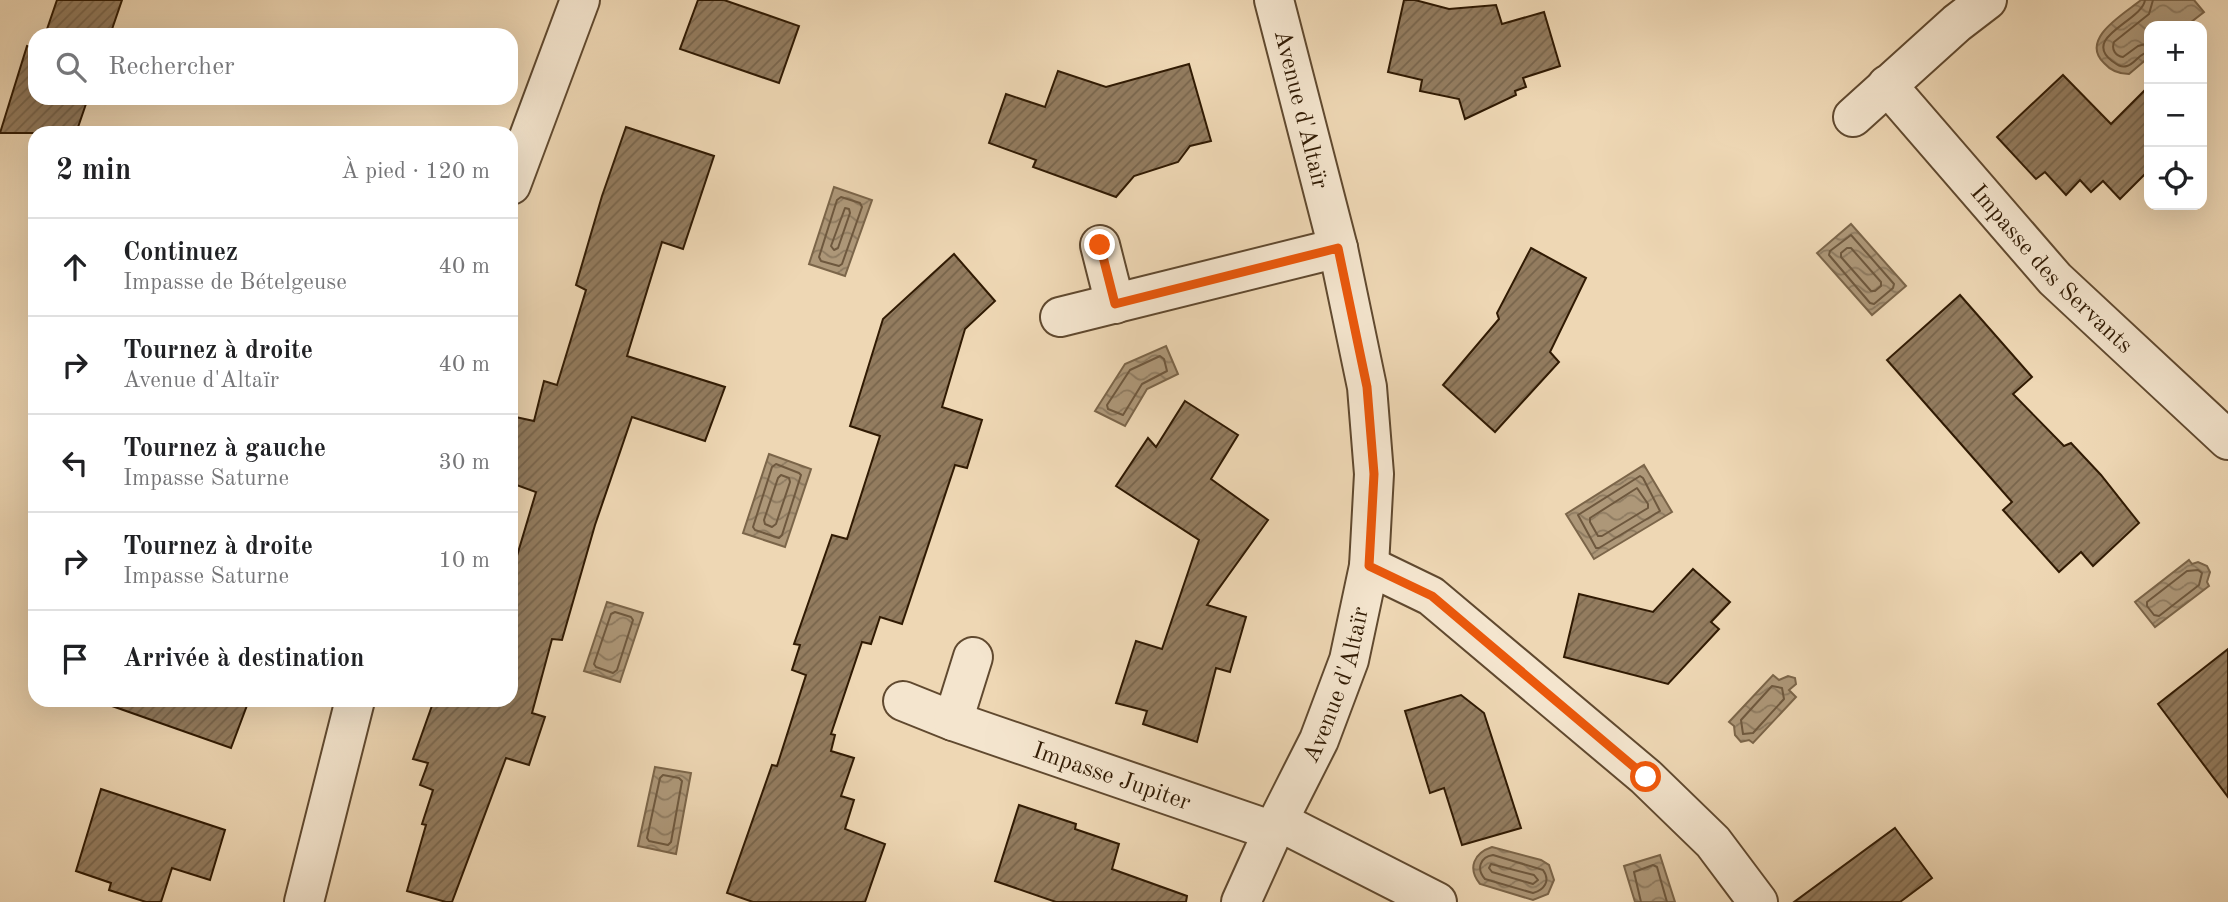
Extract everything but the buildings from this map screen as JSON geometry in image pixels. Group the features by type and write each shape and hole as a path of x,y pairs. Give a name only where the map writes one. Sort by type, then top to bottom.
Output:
{"street":[{"path":"518,166 580,0"},
{"name":"Avenue d'Altaïr","path":"1241,902 1275,826 1319,740 1349,660 1369,566 1374,474 1368,399 1338,248 1274,0"},
{"path":"1853,117 1957,23 1987,0"},
{"name":"Impasse des Servants","path":"1887,85 2055,279 2228,440"},
{"path":"1100,245 1115,304"},
{"path":"1060,317 1338,248"},
{"path":"1369,566 1432,596 1646,777 1713,842 1758,902"},
{"path":"953,721 973,657"},
{"name":"Impasse Jupiter","path":"903,701 953,721 1275,826 1437,902"},
{"path":"304,902 353,707"}],"water":[{"path":"2141,0 2194,0 2204,12 2192,21 2144,21 2144,61 2129,74 2109,68 2098,54 2100,36 2115,20"},
{"path":"834,187 872,200 845,276 809,264"},
{"path":"1851,224 1906,286 1872,315 1817,253"},
{"path":"1166,346 1178,374 1147,389 1125,426 1095,411 1125,364"},
{"path":"769,454 811,469 785,547 743,533"},
{"path":"1644,465 1672,512 1594,559 1566,514"},
{"path":"2189,560 2192,564 2198,562 2207,566 2210,572 2207,582 2209,586 2155,627 2135,602"},
{"path":"607,602 643,613 620,682 584,671"},
{"path":"1773,675 1779,680 1788,676 1795,678 1796,684 1789,690 1796,697 1753,743 1749,740 1741,742 1735,735 1734,726 1729,722"},
{"path":"655,767 691,773 676,854 638,846"},
{"path":"1492,847 1541,860 1549,865 1554,880 1548,894 1533,900 1480,884 1474,872 1474,862 1481,853"},
{"path":"1660,855 1675,902 1635,902 1624,866"}],"route":[{"path":"1100,245 1115,304 1338,248 1367,387 1374,474 1369,566 1432,596 1646,777"}]}
